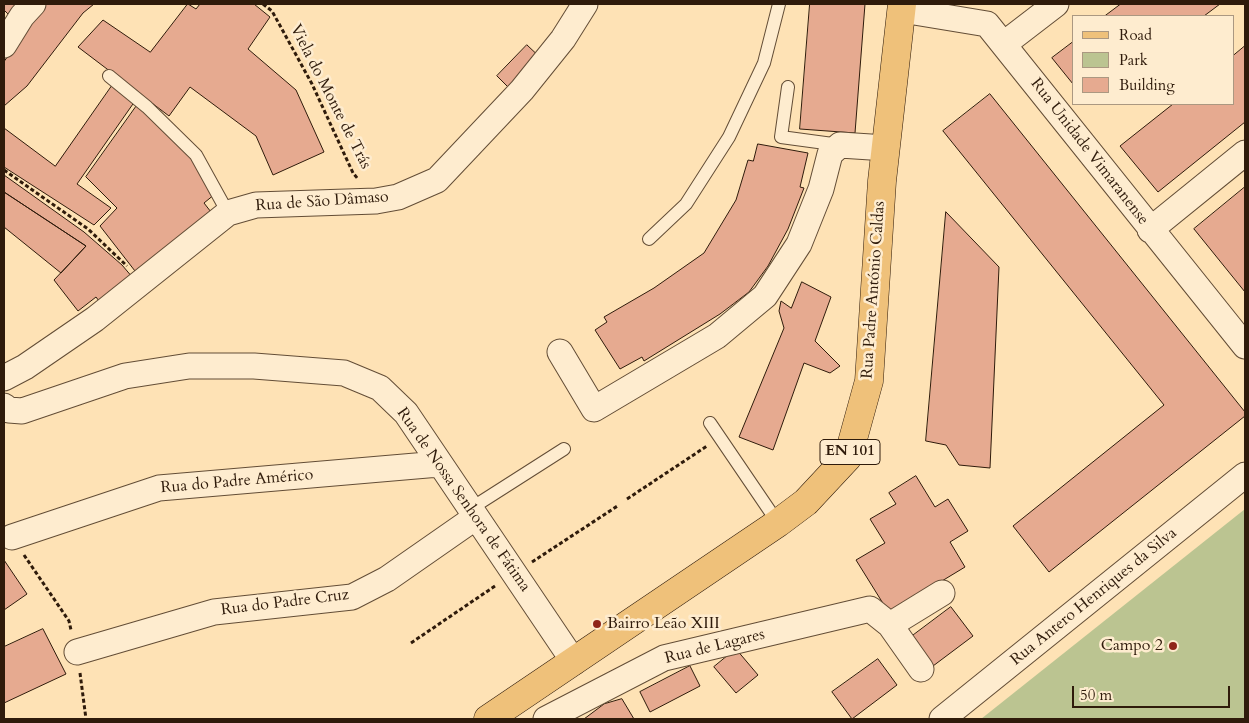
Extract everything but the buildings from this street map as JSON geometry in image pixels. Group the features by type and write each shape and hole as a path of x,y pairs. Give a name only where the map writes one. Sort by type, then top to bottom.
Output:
{"main road":[{"name":"Rua Padre António Caldas","path":"488,719 778,524 806,502 848,457 869,381 886,148 902,7"}],"street":[{"path":"4,45 22,16 33,4"},
{"name":"Rua de São Dâmaso","path":"4,396 14,373 141,284 228,212 256,205 376,201 398,197 437,180 522,90 563,39 585,4"},
{"path":"1004,44 1056,4"},
{"name":"Rua Unidade Vimaranense","path":"902,7 987,24 1150,230 1245,346"},
{"path":"560,352 594,409 717,336 764,296 799,244 821,189 830,154 840,145 886,148"},
{"path":"1150,230 1245,153"},
{"name":"Rua de Nossa Senhora de Fátima","path":"4,406 9,410 22,411 125,376 189,366 254,366 344,373 380,388 406,413 574,662"},
{"name":"Rua do Padre Américo","path":"12,538 159,488 439,464"},
{"name":"Rua Antero Henriques da Silva","path":"942,719 1245,475"},
{"name":"Rua do Padre Cruz","path":"77,652 214,612 352,597 387,578 473,513"},
{"path":"890,625 942,593"},
{"name":"Rua de Lagares","path":"546,719 664,658 870,609 890,625 921,669"}],"lane":[{"path":"649,239 686,204 729,137 764,63 779,4"},
{"path":"109,76 147,107 196,155 228,212"},
{"path":"788,87 781,137 840,145"},
{"path":"710,423 778,524"},
{"path":"473,513 564,449"}],"path":[{"name":"Viela do Monte de Trás","path":"263,4 272,12 312,84 353,173 376,201"},
{"path":"4,170 88,228 121,259 141,284"},
{"path":"627,499 720,437"},
{"path":"411,643 619,505"},
{"path":"12,538 69,621 77,652 86,719"}],"green space":[{"path":"1245,509 1245,719 981,719"}],"place":[{"name":"Bairro Leão XIII","path":"597,624"},
{"name":"Campo 2","path":"1173,646"}]}
